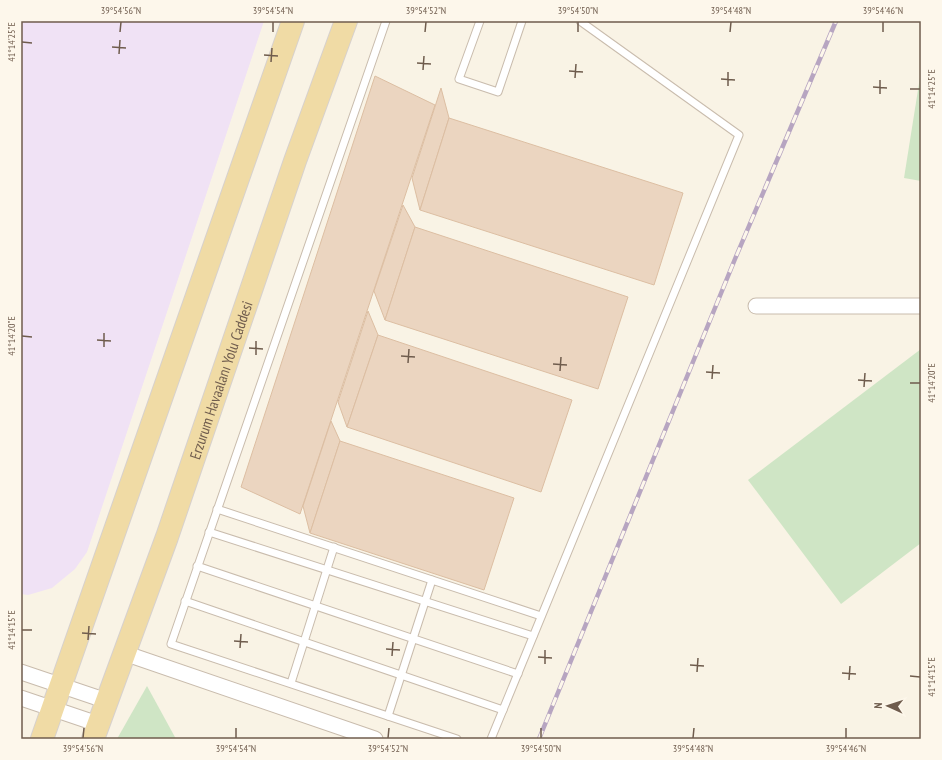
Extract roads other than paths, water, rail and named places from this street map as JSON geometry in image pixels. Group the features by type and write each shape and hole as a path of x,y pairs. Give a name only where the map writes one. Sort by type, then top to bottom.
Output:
{"main road":[{"path":"42,739 293,21"},
{"name":"Erzurum Havaalanı Yolu Caddesi","path":"96,732 167,537 295,161 346,21"}],"street":[{"path":"756,306 921,306"},
{"path":"124,653 375,739"},
{"path":"21,672 107,701"},
{"path":"21,698 52,708 96,732"}],"lane":[{"path":"386,21 171,644 457,739"},
{"path":"480,21 459,78 498,92 522,21"},
{"path":"491,739 738,135 580,21"},
{"path":"217,509 541,616"},
{"path":"209,532 533,636"},
{"path":"291,683 334,547"},
{"path":"197,566 518,674"},
{"path":"388,716 432,580"},
{"path":"185,601 503,710"}],"railway":[{"path":"539,739 735,259 836,21"}]}
